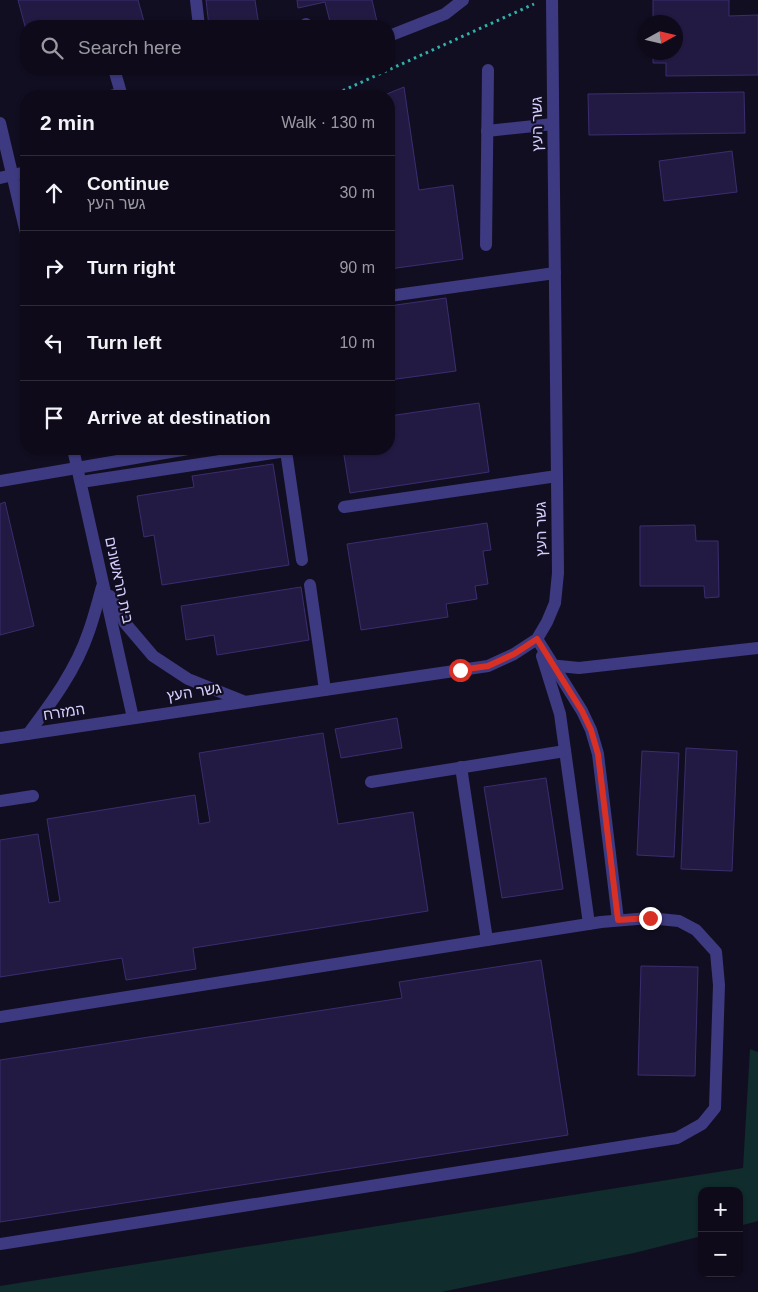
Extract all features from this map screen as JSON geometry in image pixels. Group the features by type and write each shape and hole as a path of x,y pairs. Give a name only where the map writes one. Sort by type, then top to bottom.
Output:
{"street":[{"path":"196,0 198,20"},
{"path":"395,34 446,14 463,0"},
{"name":"גשר העץ","path":"133,718 488,666 514,654 537,639 547,622 555,603 558,573 552,0"},
{"path":"486,245 488,70"},
{"path":"116,75 120,90"},
{"path":"0,123 20,174 0,178"},
{"path":"487,131 553,124"},
{"path":"395,295 555,273"},
{"name":"בית הראשונים","path":"74,455 133,718"},
{"path":"0,481 151,455"},
{"path":"81,482 260,455"},
{"path":"287,455 302,560"},
{"path":"344,508 557,476"},
{"path":"103,584 125,623 153,656 188,679 242,701"},
{"path":"28,734 57,694 76,660 89,632 103,584"},
{"path":"310,585 325,690"},
{"path":"537,639 550,665 582,711 591,730 598,754 618,920"},
{"path":"550,665 579,668 758,648"},
{"path":"550,665 560,714 589,924"},
{"name":"המזרח","path":"0,738 133,718"},
{"path":"371,782 565,751"},
{"path":"461,767 487,940"},
{"path":"0,801 33,796"},
{"path":"0,1017 589,924 650,918 679,921 696,930 716,952 720,985 715,1108 702,1124 677,1138 0,1244"}],"path":[{"path":"395,67 535,4"},
{"path":"344,90 378,75"}],"green space":[{"path":"750,1049 758,1052 758,1221 743,1225 743,1187 698,1187 698,1237 634,1253 441,1292 0,1292 0,1286 743,1168"}],"building":[{"path":"18,0 138,0 144,20 23,20"},
{"path":"206,0 255,0 258,20 208,20"},
{"path":"297,0 372,0 377,20 330,20 325,2 298,8"},
{"path":"653,0 729,0 729,16 758,15 758,75 666,76 666,63 653,63 653,60 683,60 683,15 653,15"},
{"path":"404,87 419,190 453,185 463,259 395,268 395,91"},
{"path":"744,92 745,133 589,135 588,94"},
{"path":"732,151 737,192 664,201 659,161"},
{"path":"446,298 456,371 395,379 395,305"},
{"path":"479,403 489,472 350,493 344,455 395,455 395,415"},
{"path":"273,464 289,565 162,585 154,535 144,537 137,496 194,487 192,476"},
{"path":"5,502 34,626 0,635 0,504"},
{"path":"487,523 491,550 483,551 488,584 475,586 477,599 446,604 448,617 361,630 347,544"},
{"path":"695,525 696,541 718,541 719,597 705,598 704,586 640,586 640,526"},
{"path":"301,587 309,640 217,655 214,635 186,640 181,606"},
{"path":"397,718 402,748 341,758 335,729"},
{"path":"323,733 338,824 413,812 428,911 193,948 196,969 126,980 122,958 0,977 0,840 38,834 49,903 60,901 47,819 195,795 199,824 210,822 199,753"},
{"path":"686,748 737,751 732,871 681,869"},
{"path":"642,751 679,753 674,857 637,855"},
{"path":"546,778 563,889 502,898 484,787"},
{"path":"541,960 568,1135 0,1222 0,1060 402,998 399,982"},
{"path":"641,966 698,967 695,1076 638,1075"}],"route":[{"path":"460,670 488,666 514,654 537,639 582,711 591,730 598,754 618,920 650,918"}]}
